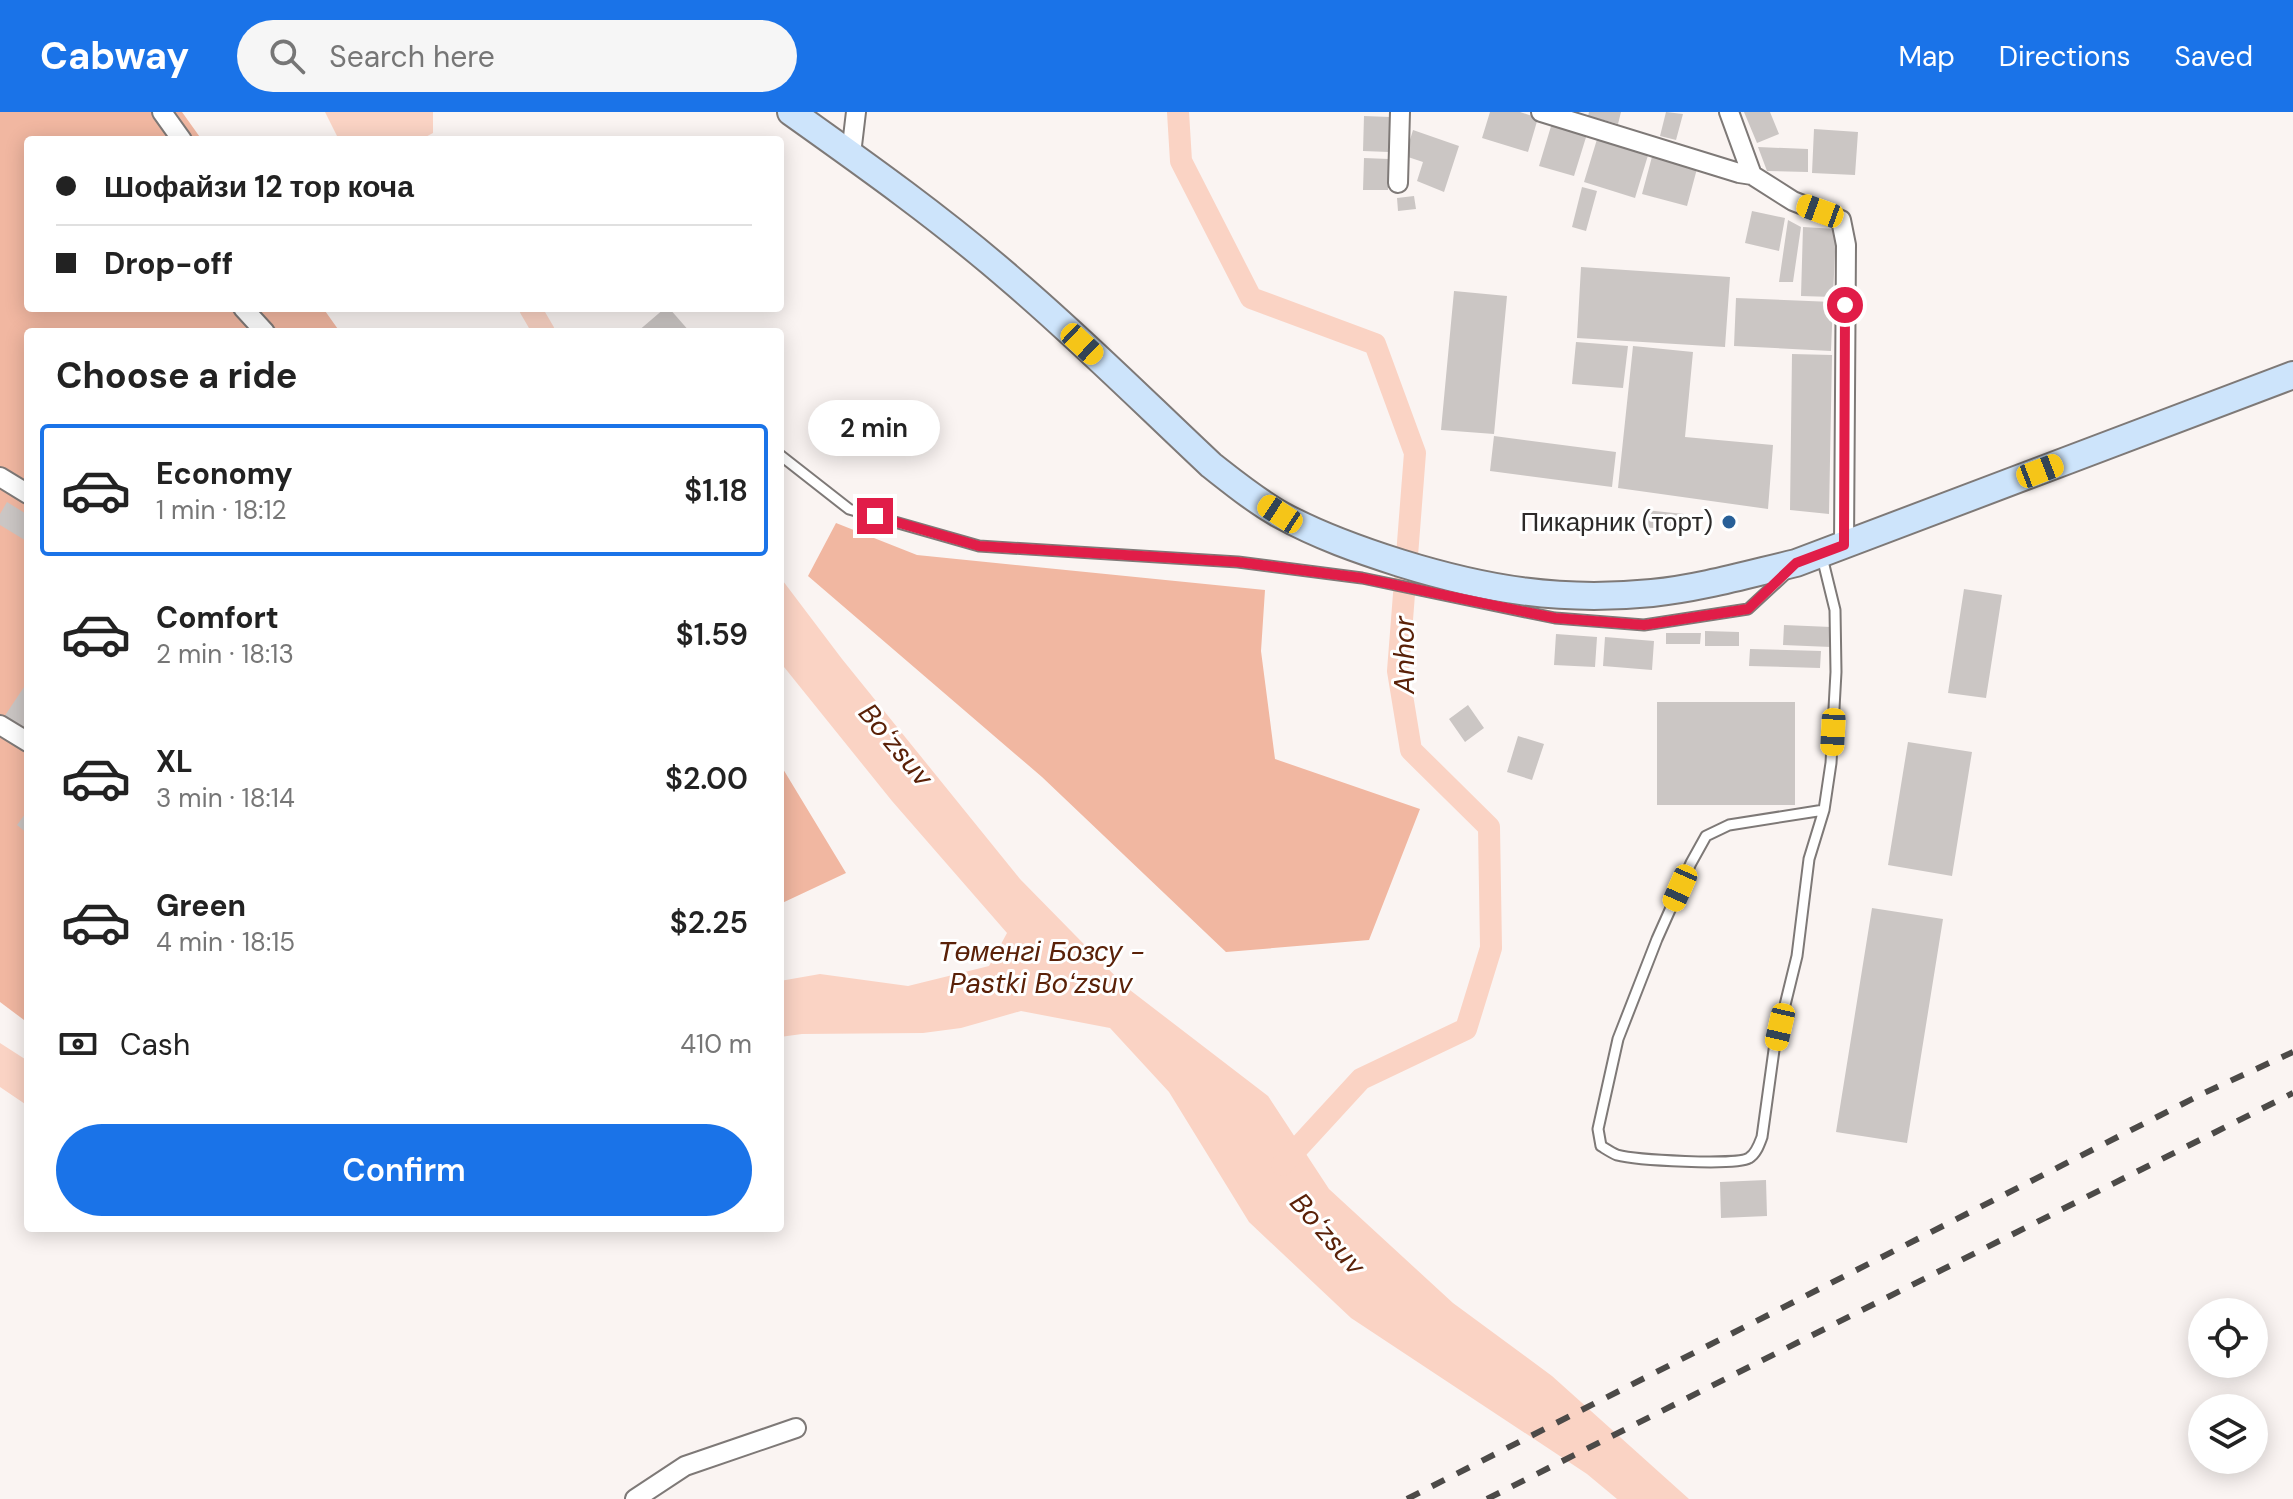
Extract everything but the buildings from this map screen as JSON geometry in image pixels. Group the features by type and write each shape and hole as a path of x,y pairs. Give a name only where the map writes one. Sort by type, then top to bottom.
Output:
{"main road":[{"path":"791,112 936,217 1017,284 1211,465 1244,490 1290,520 1323,536 1461,591 1596,597 1655,593 1796,563 2293,375"}],"street":[{"path":"162,112 179,136"},
{"path":"851,154 856,112"},
{"path":"1398,183 1400,112"},
{"path":"1541,112 1752,175 1793,201 1841,220 1846,245 1832,550"},
{"path":"1729,112 1752,175"},
{"path":"247,312 261,328"},
{"path":"0,477 24,492"},
{"path":"0,725 24,740"},
{"path":"635,1499 685,1466 796,1428"}],"lane":[{"path":"784,458 849,509 979,546 1238,562 1461,591"},
{"path":"1824,810 1729,825 1706,836 1657,939 1618,1039 1598,1129 1601,1146 1615,1155 1730,1162 1748,1159 1757,1150 1762,1137 1774,1050 1797,956 1809,859 1824,810 1831,763 1836,672 1832,550"}],"shaded area":[{"path":"0,112 182,112 199,136 24,136 24,312 326,312 337,328 24,328 24,1020 0,1002"},
{"path":"836,523 917,555 1265,590 1261,651 1275,759 1420,809 1369,940 1226,952 1042,777 808,576"},
{"path":"784,771 846,873 784,902"}],"water":[{"path":"325,112 433,112 433,133 427,136 337,136"},
{"name":"Төменгі Бозсу - Pastki Boʻzsuv","path":"784,582 1020,879 1126,987 1268,1096 1329,1189 1453,1303 1552,1376 1689,1499 1617,1499 1587,1474 1351,1318 1249,1222 1169,1092 1110,1028 1021,1011 961,1028 923,1033 784,1036 784,980 820,974 908,986 989,966 1007,933 892,801 784,667"},
{"path":"0,1043 24,1058 24,1103 0,1087"}],"waterway":[{"name":"Anhor","path":"1178,112 1181,161 1251,298 1375,344 1415,453 1398,671 1411,750 1489,827 1491,948 1466,1029 1361,1079 1282,1165"},
{"name":"Boʻzsuv","path":"532,312 542,328"}],"railway":[{"path":"1407,1499 2204,1093 2293,1052"},
{"path":"1487,1499 2293,1093"}],"place":[{"name":"Пикарник (торт)","path":"1729,522"}],"route":[{"path":"875,516 979,546 1238,562 1362,578 1555,618 1644,625 1748,609 1796,563 1844,545 1845,305"}]}
